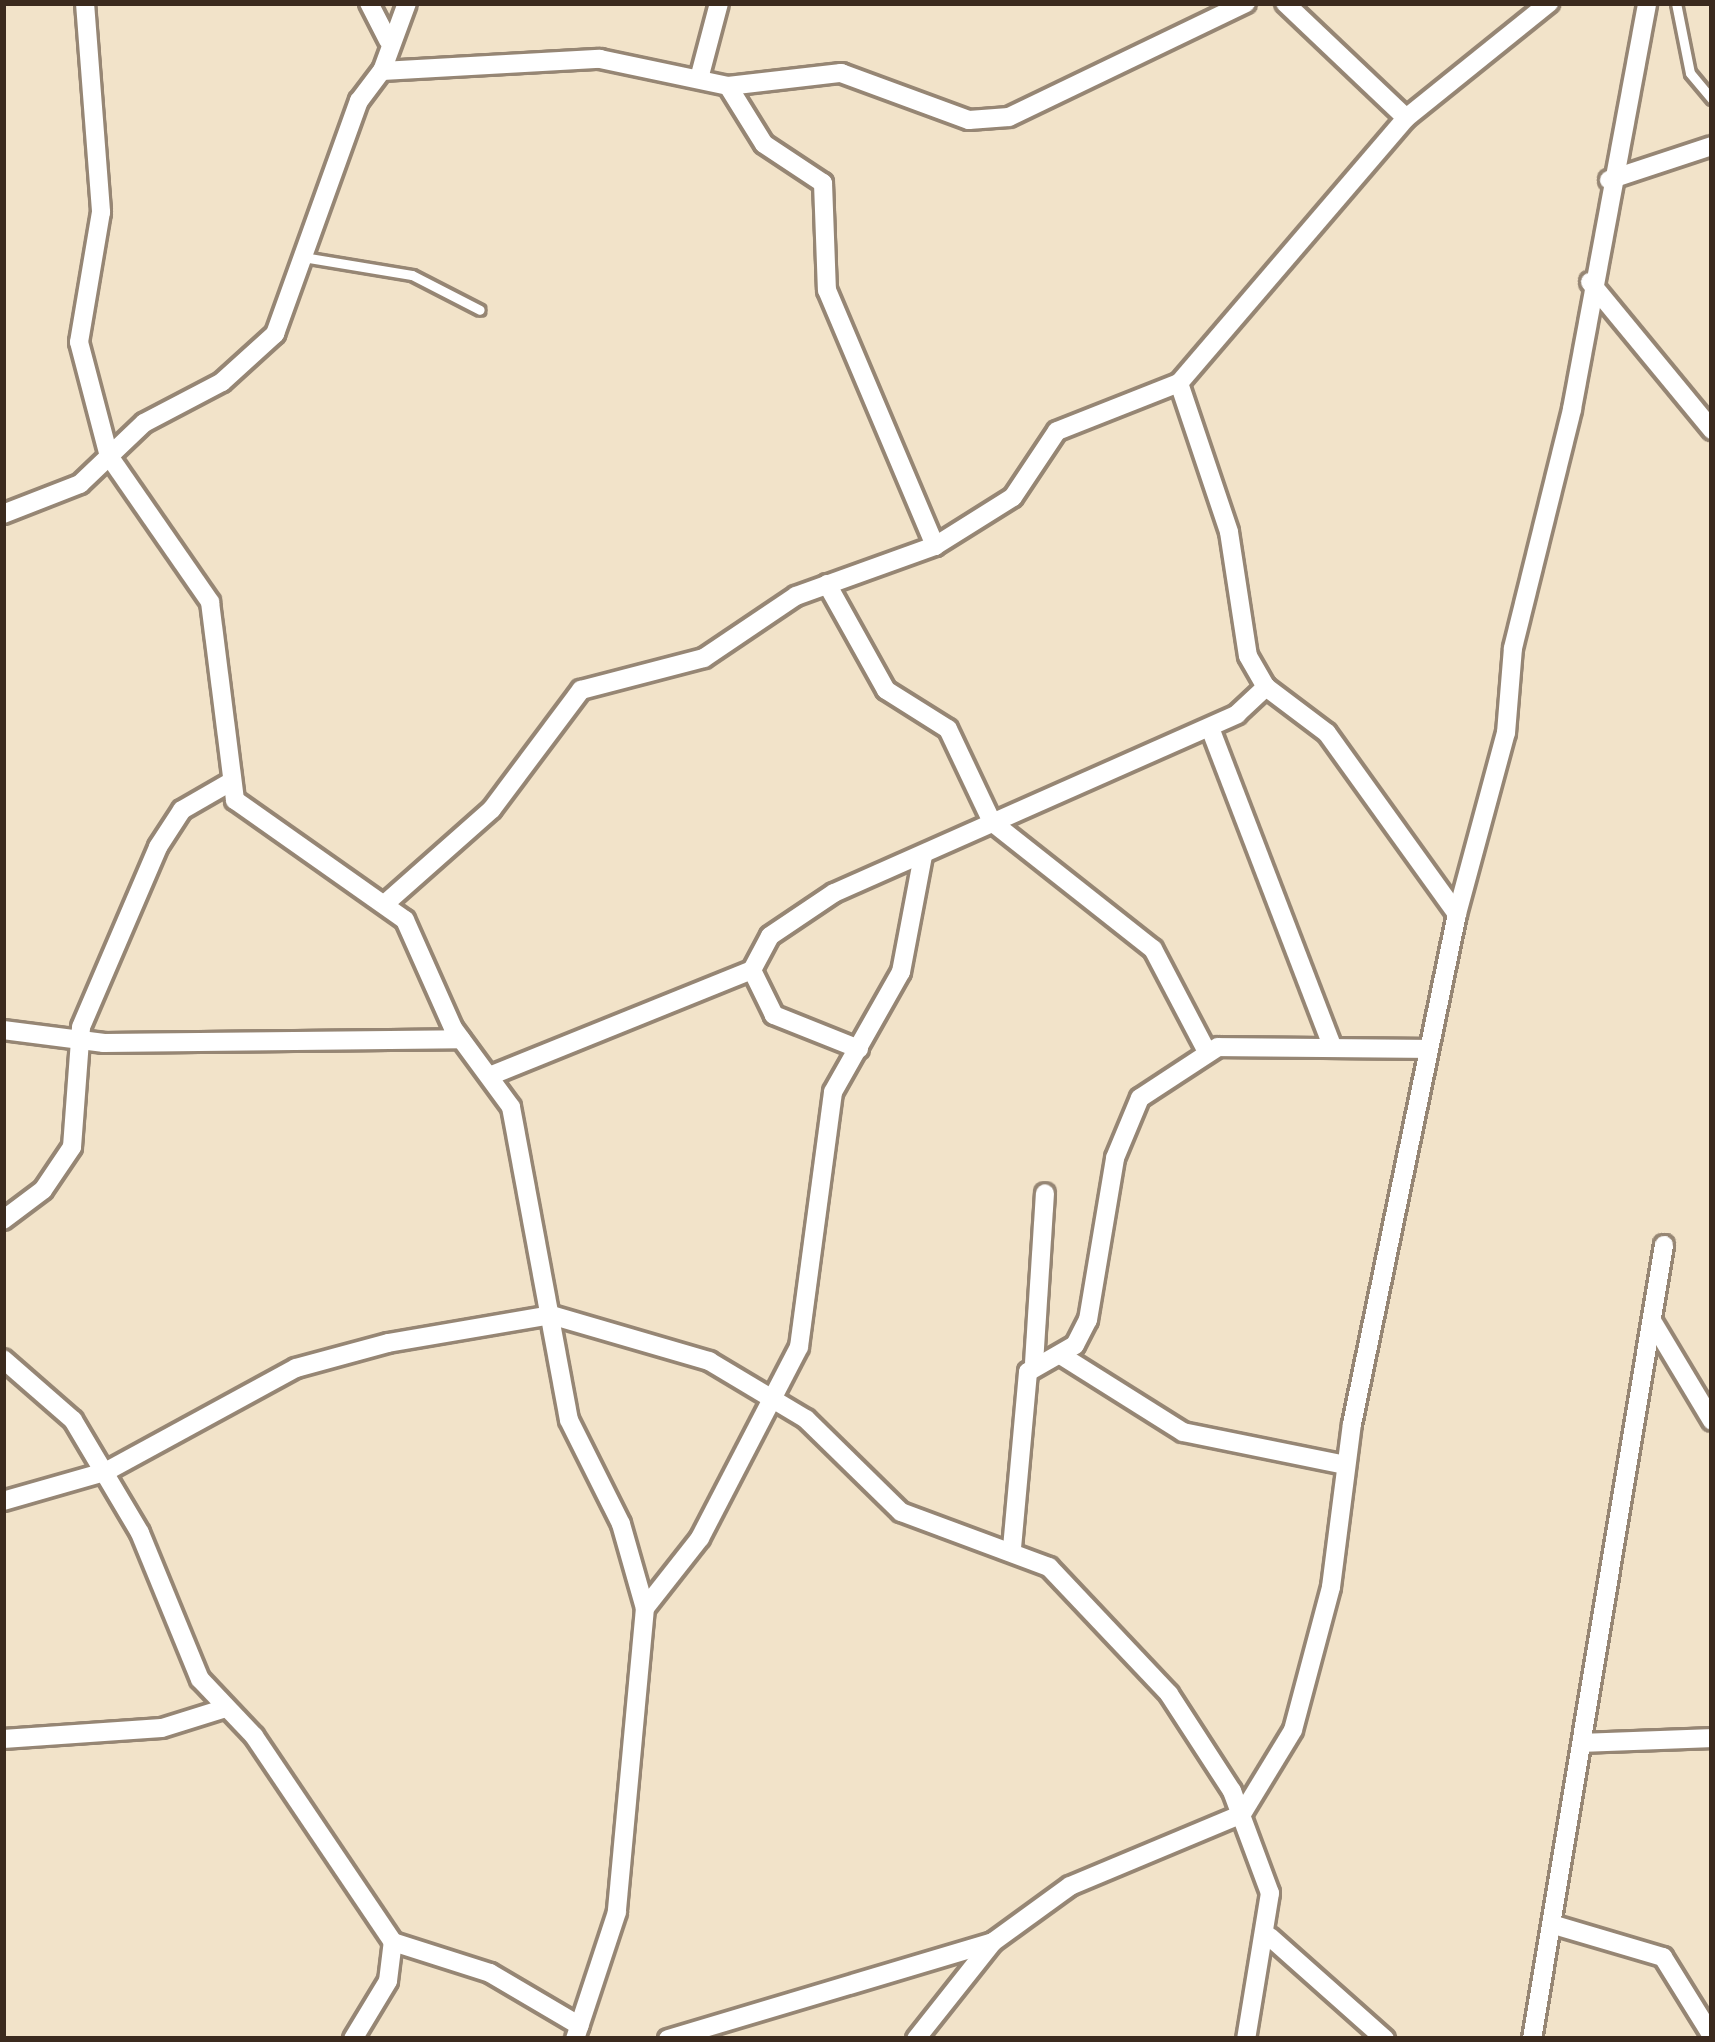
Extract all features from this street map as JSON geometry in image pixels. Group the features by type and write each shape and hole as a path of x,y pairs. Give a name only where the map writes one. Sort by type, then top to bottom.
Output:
{"street":[{"path":"3,1359 73,1420 105,1472 200,1679 226,1708 393,1942 421,1955 490,1972 578,2035 617,1912 645,1608 621,1524 569,1420 521,1143 492,1075 461,1039 406,920 387,902 254,821 227,784 217,621 109,456 79,342 101,212 85,3"},
{"path":"369,3 388,40"},
{"path":"3,514 80,484 109,456 249,363 309,257 358,101 382,71 388,40 407,3"},
{"path":"700,75 719,3"},
{"path":"382,71 600,58 700,75 728,86 841,74 969,120 1009,117 1246,3"},
{"path":"1285,3 1406,118"},
{"path":"387,902 407,892 513,786 580,690 704,658 827,584 935,546 1013,497 1057,431 1179,383 1406,118 1549,3"},
{"path":"916,2039 994,1942 1097,1868 1242,1814 1293,1730 1331,1587 1345,1465 1457,914 1506,733 1513,648 1647,3"},
{"path":"728,86 764,144 823,183 827,290 935,546"},
{"path":"1609,180 1712,146"},
{"path":"1590,282 1712,430"},
{"path":"1179,383 1229,532 1248,656 1266,687 1327,733 1457,914"},
{"path":"827,584 886,690 948,729 992,822 1153,949 1206,1050"},
{"path":"859,1048 792,1028 752,970 757,950 803,911 992,822 1210,728 1266,687"},
{"path":"1210,728 1332,1046"},
{"path":"3,1220 43,1190 72,1147 80,1039 158,847 182,810 227,784"},
{"path":"645,1608 700,1538 808,1321 831,1105 901,972 923,856"},
{"path":"406,920 407,892"},
{"path":"492,1075 752,970"},
{"path":"3,1030 80,1039 461,1039"},
{"path":"1034,1363 1062,1356 1088,1320 1129,1112 1206,1050 1428,1049"},
{"path":"1012,1548 1034,1363 1045,1193"},
{"path":"1532,2039 1664,1245"},
{"path":"3,1501 105,1472 296,1368 551,1316 709,1361 806,1419 901,1512 1012,1548 1064,1580 1136,1656 1242,1814 1270,1893 1270,1937 1246,2039"},
{"path":"1654,1324 1712,1421"},
{"path":"1062,1356 1183,1432 1345,1465"},
{"path":"3,1738 162,1728 226,1708"},
{"path":"1582,1743 1712,1738"},
{"path":"1551,1924 1663,1957 1712,2036"},
{"path":"1270,1937 1385,2039"},
{"path":"388,1981 393,1942"},
{"path":"668,2039 994,1942"},
{"path":"353,2039 388,1981 421,1955"}],"lane":[{"path":"1676,3 1690,74 1712,99"},
{"path":"309,257 412,275 480,310"}]}
